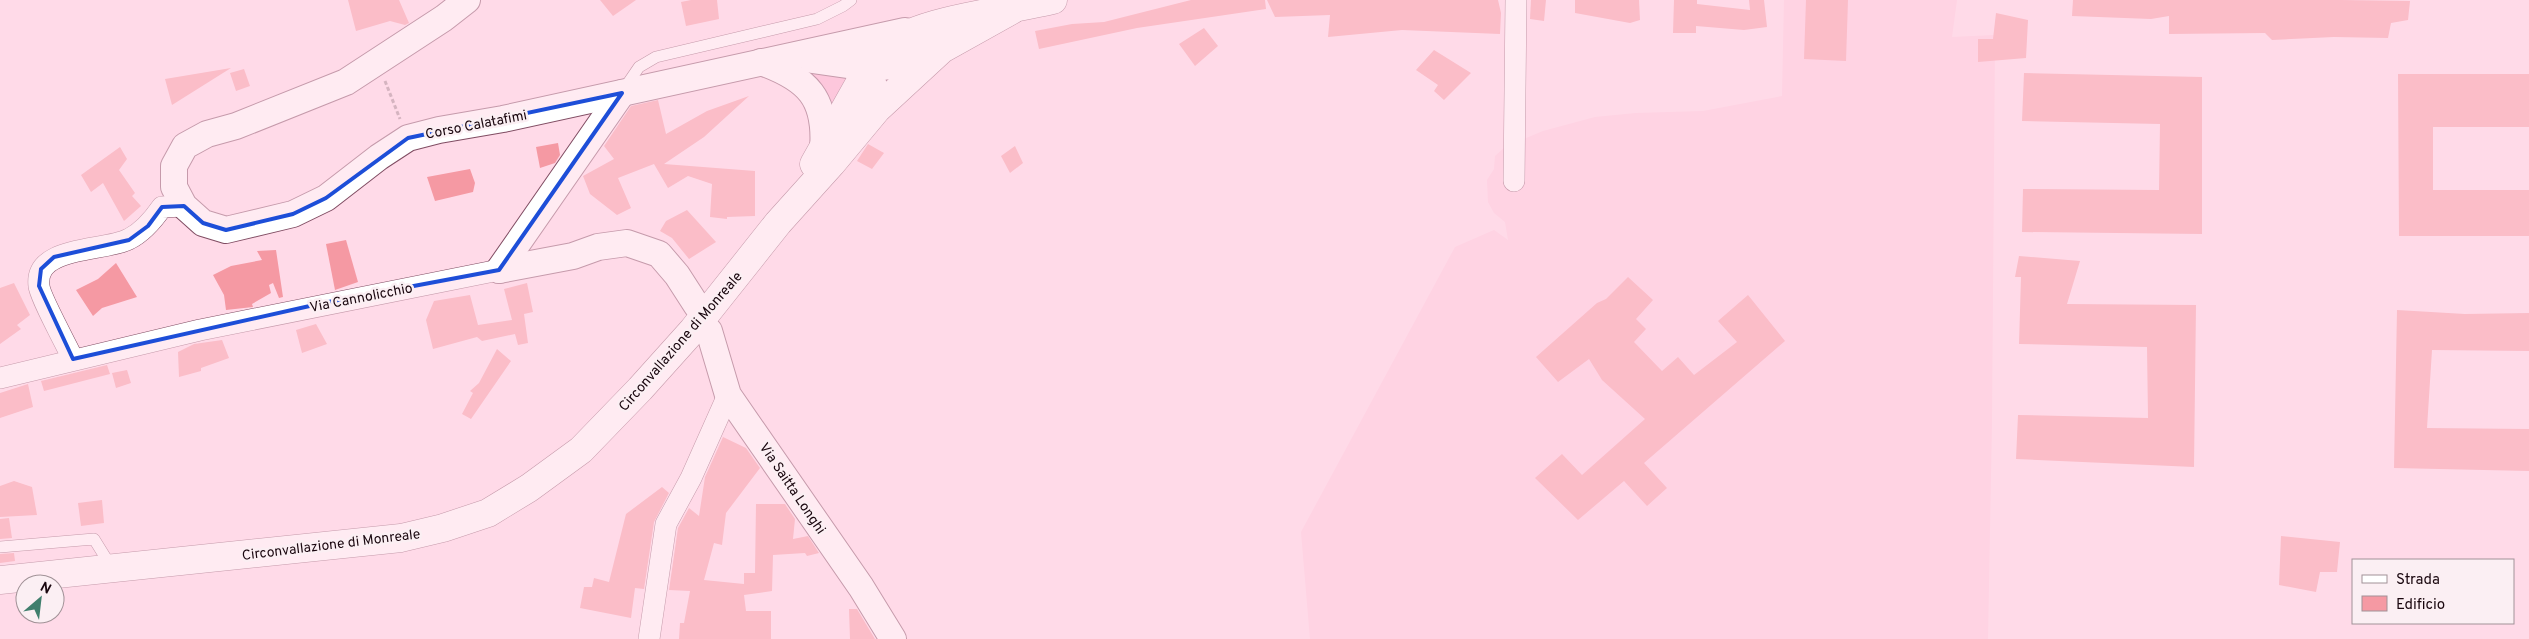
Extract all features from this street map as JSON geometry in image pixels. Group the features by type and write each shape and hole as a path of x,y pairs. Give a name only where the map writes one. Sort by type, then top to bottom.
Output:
{"main road":[{"path":"778,223 823,150 877,52 888,42 918,28 1053,0"},
{"path":"778,223 832,164 877,109 942,49 1012,10"},
{"name":"Circonvallazione di Monreale","path":"0,580 113,570 401,538 443,528 488,513 529,488 581,450 640,389 693,330 778,223"}],"street":[{"name":"Corso Calatafimi","path":"467,0 346,82 236,126 207,134 185,146 174,166 174,187 184,206 203,223 226,230 293,214 326,198 379,157 408,138 761,62 789,58"},
{"path":"1514,181 1516,0"},
{"path":"789,58 918,28"},
{"path":"840,47 854,53 868,68 874,85 877,109"},
{"path":"789,58 868,68 892,66 942,49"},
{"path":"761,62 797,78 810,91 821,110 824,133 823,150"},
{"path":"499,270 622,93"},
{"path":"73,359 39,286 41,269 54,257 129,240 148,226 162,207 184,206"},
{"name":"Via Cannolicchio","path":"0,378 73,359 323,303 573,256 598,247 627,243 658,254 677,275 697,306"},
{"name":"Via Saitta Longhi","path":"709,331 728,395 861,588 892,639"},
{"path":"649,639 666,524 691,478 728,395"}],"lane":[{"path":"622,93 639,67 656,56 817,19 843,6 850,0"},
{"path":"0,547 94,538 113,570"}],"path":[{"path":"377,62 408,138"}],"highlighted area":[{"path":"622,93 499,270 323,303 73,359 39,286 41,269 54,257 129,240 148,226 162,207 184,206 203,223 226,230 293,214 326,198 408,138"}],"shaded area":[{"path":"1784,0 1957,0 1952,37 1995,35 1988,639 1310,639 1301,532 1455,247 1494,230 1508,240 1505,222 1494,213 1488,202 1487,180 1494,169 1495,156 1505,147 1543,131 1595,117 1636,113 1703,111 1782,96"},
{"path":"810,71 848,74 831,120 807,77"}],"building":[{"path":"348,0 399,0 409,23 405,25 390,21 356,31"},
{"path":"600,0 636,0 613,16"},
{"path":"717,0 719,19 686,26 681,2"},
{"path":"1191,0 1265,0 1266,9 1137,28 1039,49 1035,31 1072,24 1104,22"},
{"path":"1267,0 1498,0 1501,13 1500,34 1402,30 1328,37 1330,15 1275,17"},
{"path":"1531,0 1546,0 1544,21 1530,19"},
{"path":"1575,0 1639,0 1640,20 1630,23 1575,13"},
{"path":"1674,0 1697,0 1697,4 1750,10 1749,0 1764,0 1767,27 1744,30 1696,26 1696,33 1673,33"},
{"path":"1806,0 1848,0 1846,61 1804,59"},
{"path":"2073,0 2410,1 2408,20 2391,23 2388,38 2334,37 2272,40 2265,33 2169,34 2169,16 2151,19 2072,16"},
{"path":"1996,13 2028,20 2026,58 1978,62 1978,39 1993,39"},
{"path":"1204,28 1218,46 1195,66 1179,44"},
{"path":"1434,50 1471,73 1444,100 1434,91 1438,85 1416,70"},
{"path":"231,68 172,105 165,79"},
{"path":"244,69 250,86 236,91 230,73"},
{"path":"2024,73 2202,77 2202,234 2022,232 2023,189 2159,190 2160,124 2022,121"},
{"path":"2398,74 2529,74 2529,127 2433,127 2433,190 2529,190 2529,236 2399,236"},
{"path":"749,96 704,137 664,164 755,171 755,216 727,217 727,219 710,217 712,184 688,176 668,188 654,164 618,178 631,208 617,215 590,194 583,176 614,159 604,146 631,106 658,100 666,134 707,111"},
{"path":"558,143 560,155 555,163 540,168 536,147"},
{"path":"868,144 884,153 872,169 857,161"},
{"path":"1015,146 1023,163 1010,173 1001,156"},
{"path":"120,147 127,159 119,170 135,193 132,196 141,206 124,221 103,183 91,192 81,175"},
{"path":"470,169 475,183 473,192 435,201 427,177"},
{"path":"687,210 716,242 689,259 672,238 660,231 666,221"},
{"path":"346,240 358,282 335,290 326,244"},
{"path":"276,250 283,297 279,298 273,283 269,285 271,293 252,304 253,307 226,310 224,295 213,275 231,266 262,260 257,251"},
{"path":"2019,256 2080,261 2067,304 2196,305 2194,467 2016,459 2018,415 2148,418 2147,347 2019,344 2021,277 2015,277"},
{"path":"116,263 137,297 102,308 93,316 76,290 98,279"},
{"path":"1628,277 1653,300 1636,319 1646,329 1634,342 1662,371 1678,357 1694,375 1737,342 1718,321 1748,295 1785,341 1644,463 1667,488 1647,506 1624,481 1578,520 1535,478 1562,454 1582,475 1645,419 1602,380 1589,359 1558,382 1536,357 1597,303 1606,299"},
{"path":"14,283 30,315 17,325 21,329 0,344 0,288"},
{"path":"527,283 533,312 524,314 528,343 518,345 515,334 482,341 477,337 433,349 426,320 434,301 470,295 478,325 512,320 504,289"},
{"path":"2397,310 2465,314 2529,313 2529,351 2432,350 2427,428 2529,429 2529,471 2394,468"},
{"path":"316,324 327,344 302,353 296,330"},
{"path":"222,340 229,358 201,368 201,371 179,377 178,352 194,344"},
{"path":"497,349 511,361 471,419 462,414 473,393 470,391 479,383"},
{"path":"107,365 110,374 44,391 41,381"},
{"path":"127,370 131,383 116,388 112,373"},
{"path":"28,384 33,407 0,418 0,393"},
{"path":"723,437 746,448 760,468 726,513 722,545 714,543 704,580 744,584 744,573 755,573 756,504 785,504 795,519 793,539 808,536 819,553 807,556 805,553 773,555 772,591 744,595 746,611 771,611 771,639 679,639 680,623 684,623 690,591 669,590 678,528 689,508 699,516 705,477"},
{"path":"14,481 32,487 37,515 0,517 0,486"},
{"path":"662,487 669,493 654,522 644,589 635,588 631,618 580,608 584,587 592,587 594,578 609,582 626,514"},
{"path":"102,500 104,523 81,526 78,503"},
{"path":"9,518 12,538 0,539 0,519"},
{"path":"2281,536 2340,542 2337,572 2320,572 2316,592 2279,585"},
{"path":"14,553 15,561 0,563 0,554"},
{"path":"849,609 857,609 875,639 850,639"}]}
